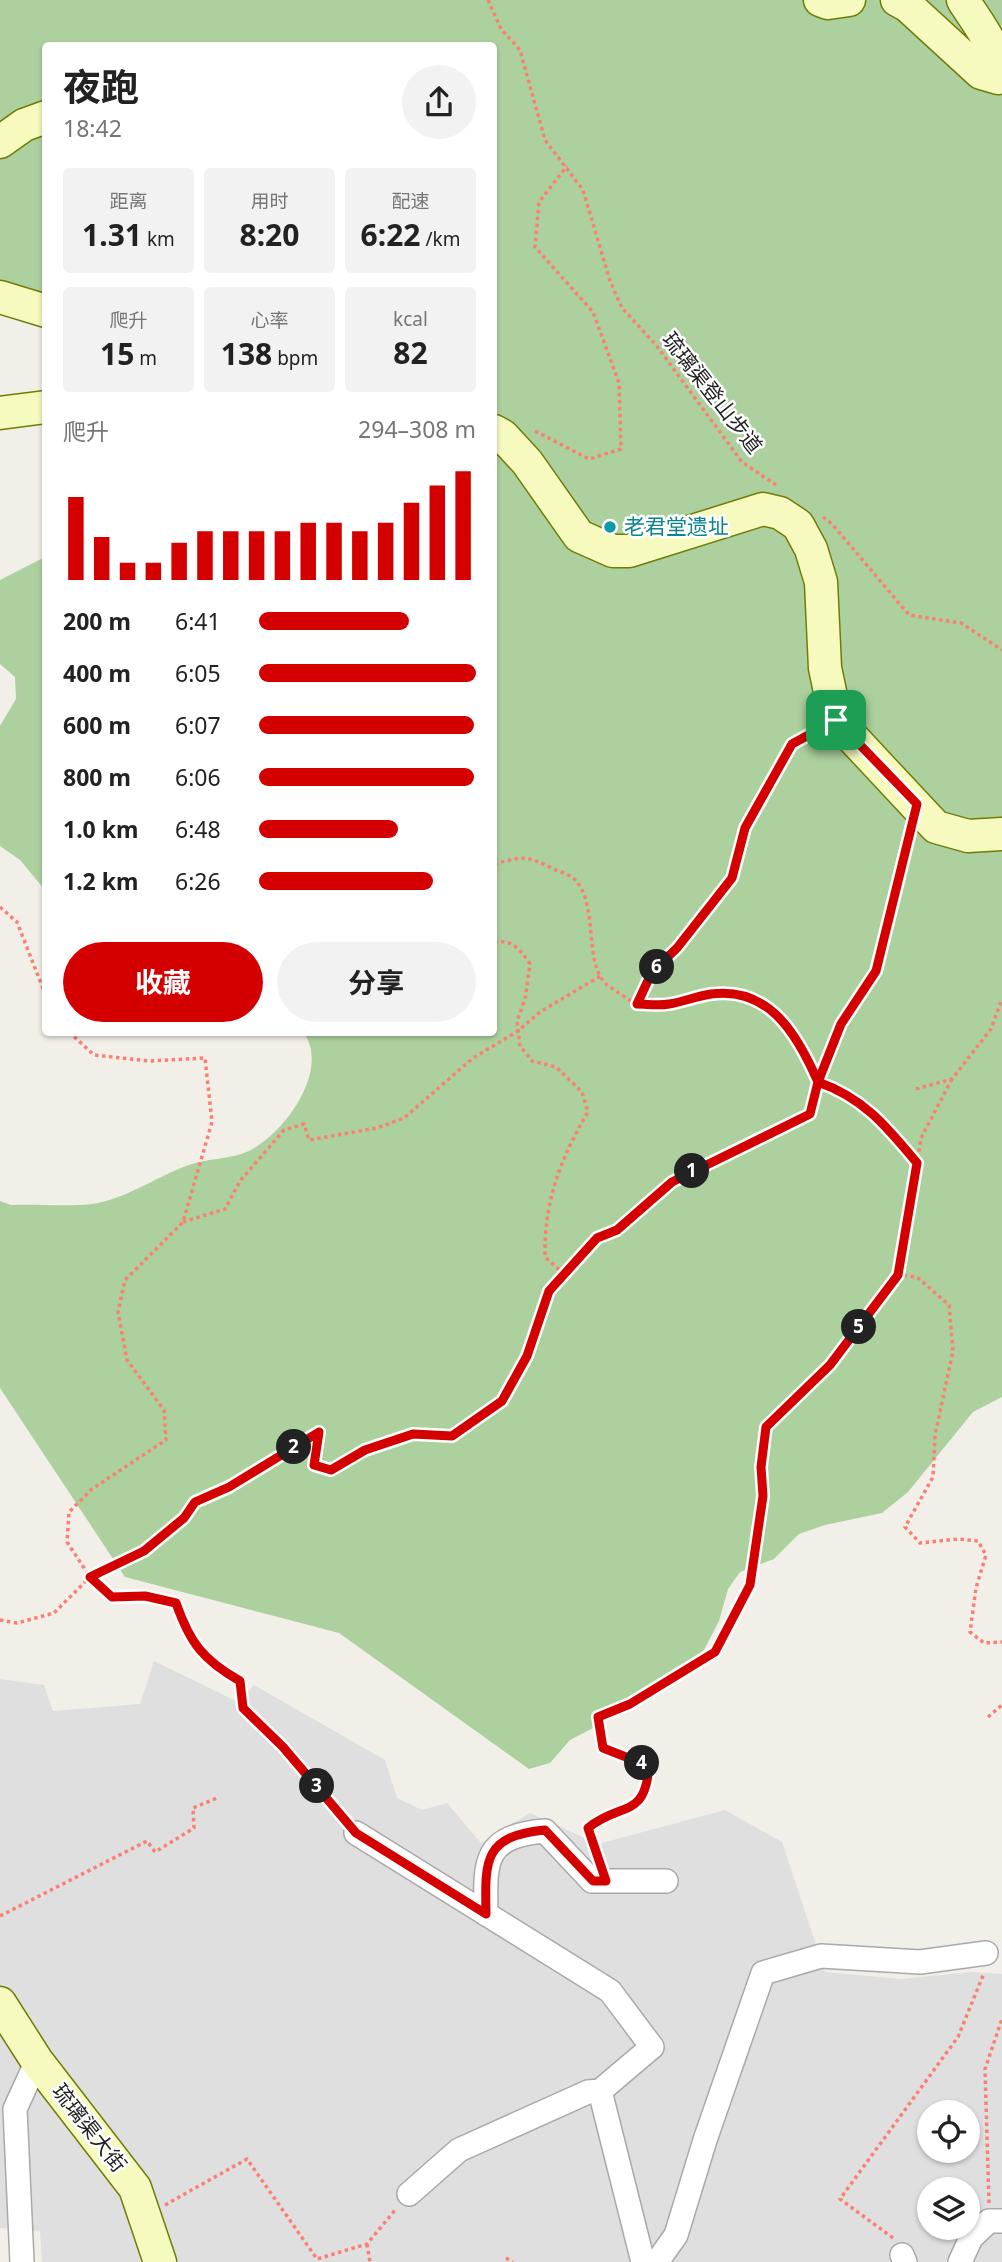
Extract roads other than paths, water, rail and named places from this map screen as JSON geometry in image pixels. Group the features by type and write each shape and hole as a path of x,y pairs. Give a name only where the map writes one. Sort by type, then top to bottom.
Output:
{"street":[{"path":"820,0 828,3 849,0"},
{"path":"897,0 981,74 998,78 1001,69 996,51 962,0"},
{"path":"0,142 24,125 42,118"},
{"path":"0,298 42,310"},
{"path":"0,413 42,408"},
{"path":"497,433 527,462 579,536 613,551 629,551 764,509 780,513 798,525 811,550 821,582 825,667 836,720 936,827 968,836 1002,834"},
{"path":"486,1914 485,1865 495,1849 512,1836 545,1830 593,1881 666,1881"},
{"path":"356,1833 610,1991 652,2047 600,2091 588,2092 459,2150 409,2194"},
{"path":"657,2262 680,2225 705,2140 763,1973 821,1956 920,1962 986,1954"},
{"name":"琉璃渠大街","path":"0,2003 37,2061 135,2188 160,2262"},
{"path":"22,2262 16,2109 37,2061"},
{"path":"600,2091 643,2262"},
{"path":"960,2262 971,2238 996,2221"}],"place":[{"name":"老君堂遗址","path":"610,527"}]}
